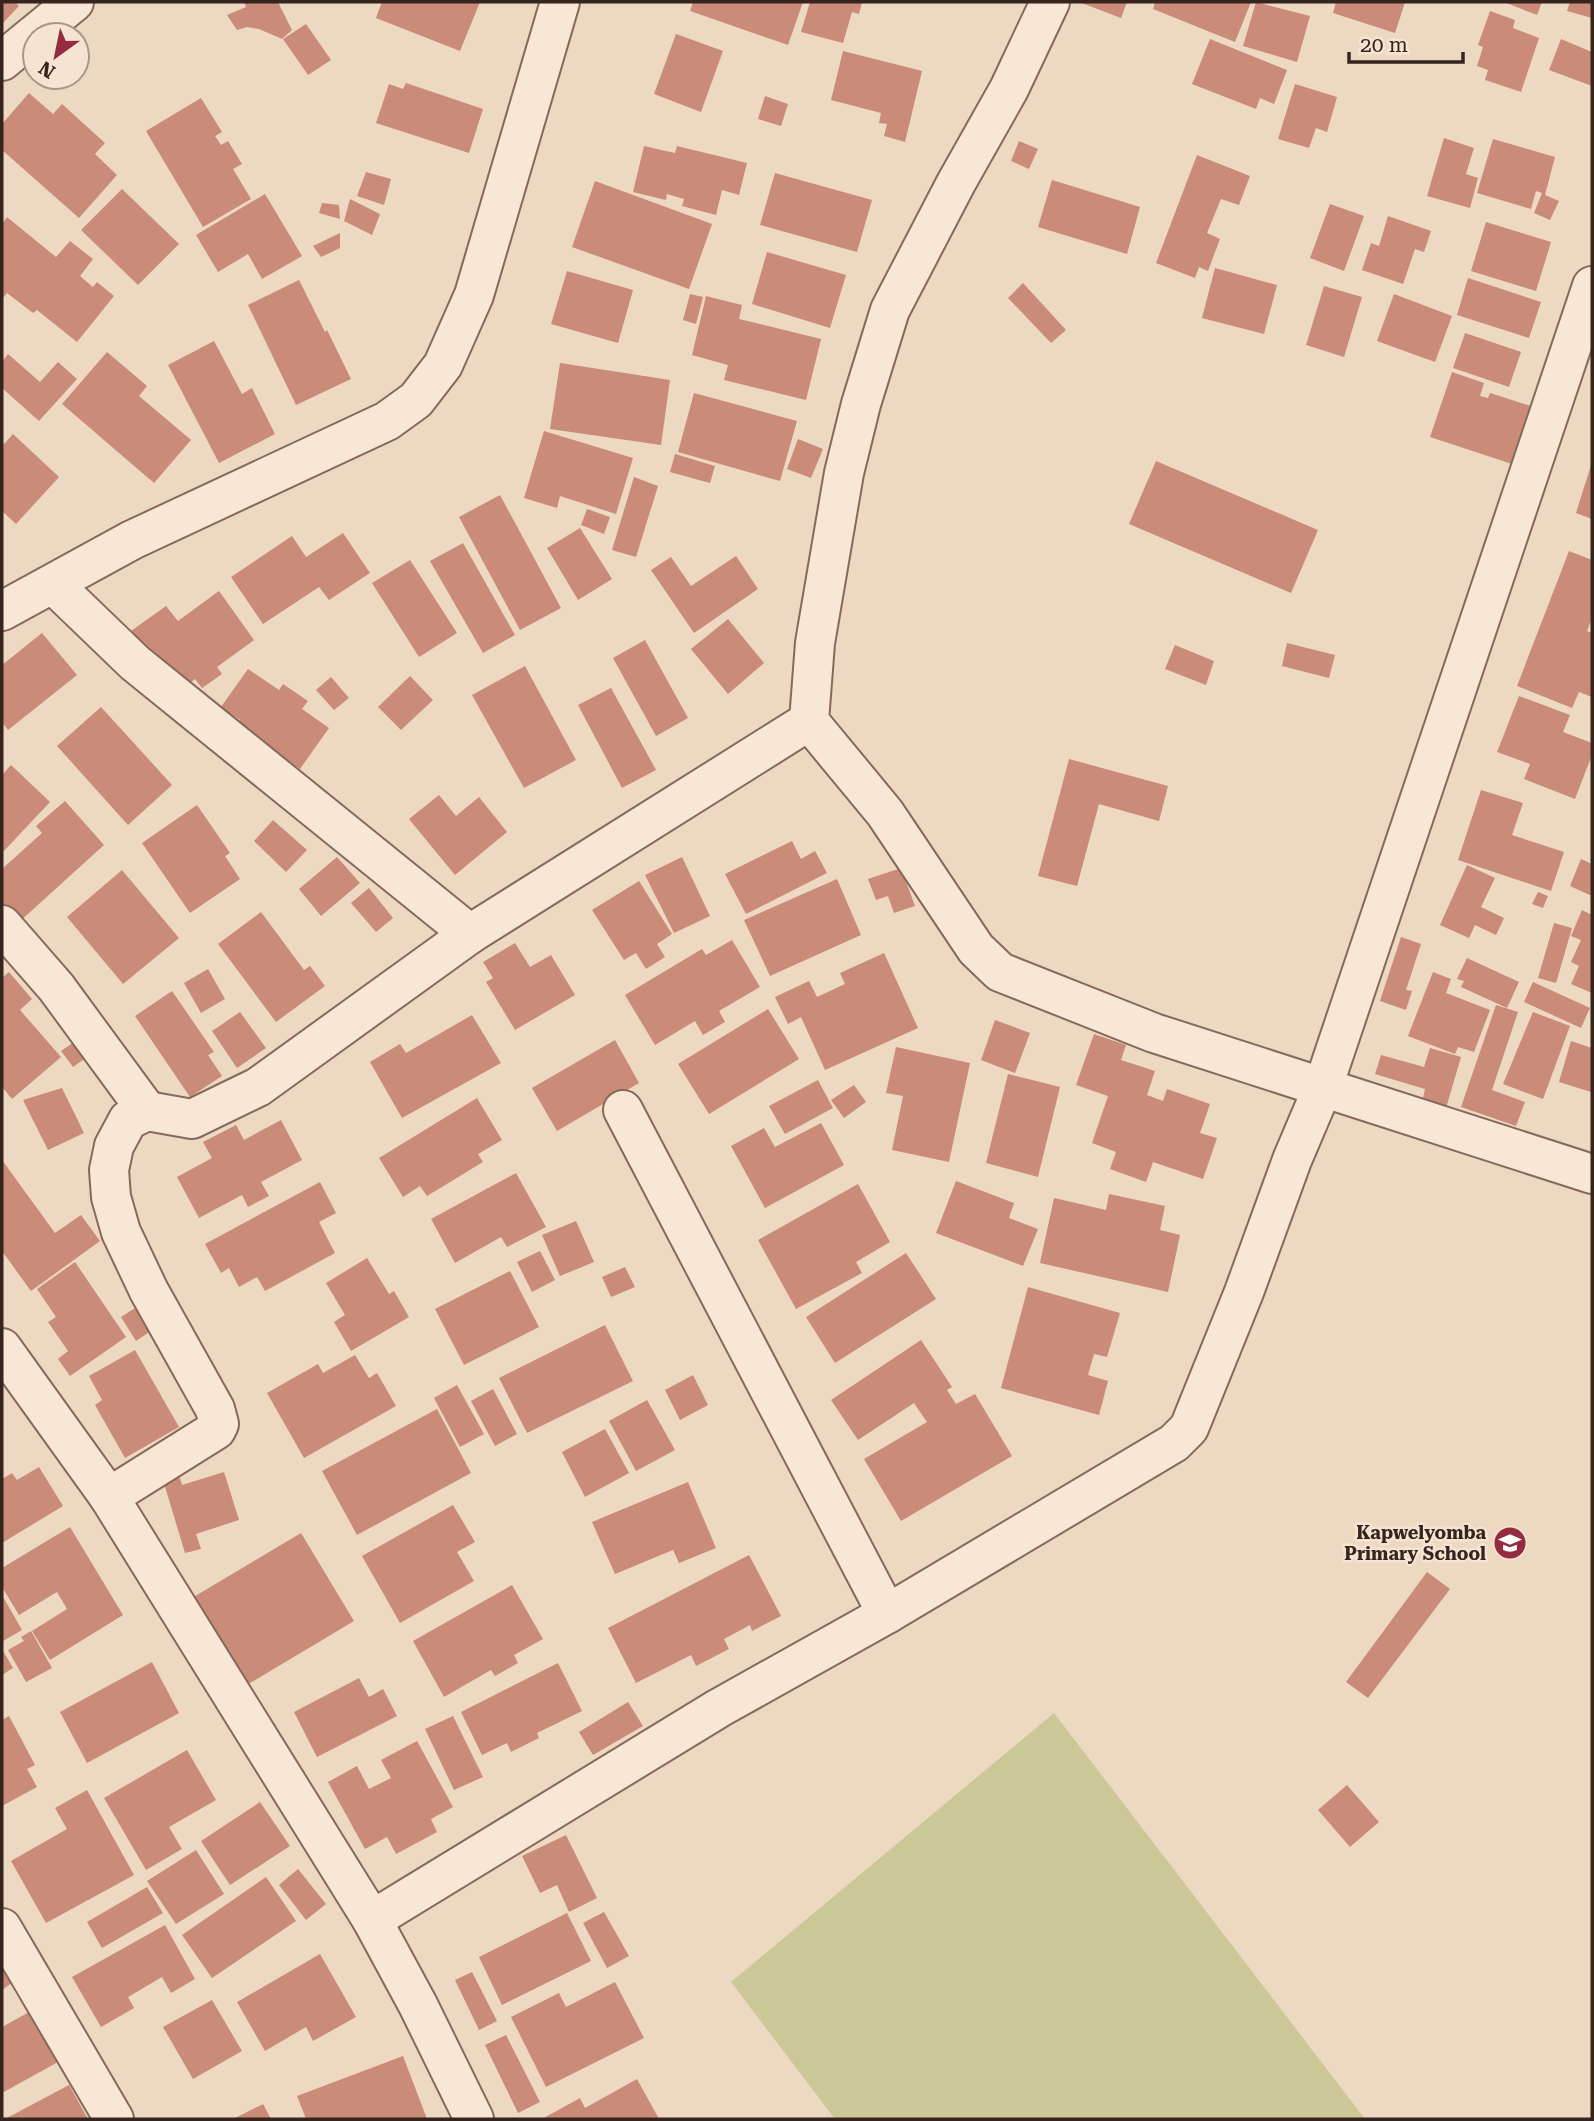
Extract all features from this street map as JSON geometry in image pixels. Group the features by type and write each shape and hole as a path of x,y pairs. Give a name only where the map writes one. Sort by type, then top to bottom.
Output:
{"street":[{"path":"2,61 74,2"},
{"path":"2,611 132,540 387,421 416,400 443,365 474,295 560,2"},
{"path":"1050,2 1009,89 890,310 861,404 844,473 815,643 809,721 885,813 976,948 1000,972 1154,1033 1592,1174"},
{"path":"372,1920 719,1708 887,1614 1174,1443 1189,1428 1244,1292 1292,1160 1324,1087 1592,286"},
{"path":"53,584 135,663 470,934"},
{"path":"109,1497 216,1430 219,1424 215,1409 149,1291 121,1232 111,1197 108,1170 114,1146 128,1120 147,1111 192,1119 258,1087 470,934 809,721"},
{"path":"2,925 56,987 147,1111"},
{"path":"623,1110 887,1614"},
{"path":"2,1348 109,1497 372,1920 418,2005 474,2119"},
{"path":"2,1928 114,2119"}],"shaded area":[{"path":"1054,1713 1365,2119 835,2119 731,1982"}],"building":[{"path":"2,2 15,2 19,6 2,24"},
{"path":"244,2 278,2 292,30 282,39 259,29 247,27 237,30 227,15 246,7"},
{"path":"382,2 480,2 460,51 376,18"},
{"path":"693,2 803,2 788,45 690,11"},
{"path":"810,2 862,2 859,14 852,12 843,43 801,32"},
{"path":"1079,2 1127,2 1121,18"},
{"path":"1155,2 1251,2 1235,42 1153,9"},
{"path":"1256,2 1310,16 1297,62 1243,46"},
{"path":"1336,2 1405,2 1395,33 1333,13"},
{"path":"1504,2 1542,2 1537,15"},
{"path":"1570,2 1592,2 1592,18 1567,11"},
{"path":"1490,11 1515,20 1513,28 1539,38 1521,92 1485,80 1488,70 1477,66 1483,47 1478,45"},
{"path":"306,24 331,60 308,75 283,39"},
{"path":"676,34 723,51 701,112 654,94"},
{"path":"1210,39 1287,70 1274,104 1260,98 1256,109 1192,84"},
{"path":"1561,39 1592,52 1592,86 1549,70"},
{"path":"843,51 922,71 905,142 884,136 887,124 879,123 881,113 831,100"},
{"path":"406,83 483,109 469,153 376,123 389,84 403,89"},
{"path":"1295,84 1337,97 1327,132 1316,128 1309,148 1278,139"},
{"path":"29,93 53,114 62,104 105,143 95,154 117,175 79,218 2,150 2,124"},
{"path":"765,96 788,104 781,126 758,119"},
{"path":"201,98 222,132 215,136 221,145 228,141 242,164 233,169 251,199 203,227 146,131"},
{"path":"1444,138 1474,148 1466,174 1478,178 1470,208 1427,196"},
{"path":"1493,139 1555,157 1545,195 1559,201 1550,220 1534,213 1542,193 1536,191 1531,209 1477,193"},
{"path":"1019,141 1038,149 1029,169 1011,161"},
{"path":"644,146 675,153 677,146 747,163 739,195 722,190 716,215 682,206 684,199 667,194 666,200 633,192"},
{"path":"1197,155 1250,176 1239,205 1221,199 1207,233 1220,239 1208,271 1199,267 1195,278 1156,263"},
{"path":"366,172 391,179 384,205 357,196"},
{"path":"775,173 872,200 857,252 760,225"},
{"path":"1052,180 1140,207 1127,254 1038,227"},
{"path":"595,181 712,224 689,289 572,247"},
{"path":"122,189 179,244 138,285 81,230"},
{"path":"265,194 302,256 262,279 248,254 218,272 196,235"},
{"path":"350,199 380,214 372,235 344,221"},
{"path":"322,203 339,205 340,219 319,213"},
{"path":"1330,204 1364,216 1344,271 1310,258"},
{"path":"1388,216 1431,231 1424,252 1415,249 1403,284 1362,270 1371,243 1379,246"},
{"path":"7,217 56,257 70,241 93,259 80,276 93,287 97,282 114,296 77,342 37,310 33,313 7,293 2,299 2,224"},
{"path":"1486,222 1551,242 1536,291 1471,271"},
{"path":"340,233 340,248 321,257 313,246"},
{"path":"767,252 846,275 830,328 752,304"},
{"path":"1215,268 1277,285 1264,334 1202,318"},
{"path":"567,271 633,290 618,343 551,324"},
{"path":"1468,278 1541,302 1529,338 1457,315"},
{"path":"299,280 351,379 296,405 248,305"},
{"path":"1023,283 1066,330 1051,343 1008,298"},
{"path":"1324,286 1362,297 1344,357 1306,345"},
{"path":"690,294 703,297 696,324 683,320"},
{"path":"1394,294 1452,316 1435,362 1377,341"},
{"path":"706,296 742,305 739,319 821,339 806,400 724,380 728,365 692,355"},
{"path":"1465,333 1521,352 1509,387 1453,368"},
{"path":"214,341 242,394 252,388 275,434 219,463 168,365"},
{"path":"107,352 147,386 139,396 191,440 154,483 62,404"},
{"path":"8,354 40,382 58,362 77,379 39,421 2,388 2,362"},
{"path":"560,363 670,380 661,445 550,429"},
{"path":"1452,372 1484,383 1480,396 1488,398 1490,393 1531,406 1512,464 1430,437"},
{"path":"694,393 797,421 780,481 678,452"},
{"path":"544,431 633,458 616,514 560,496 557,508 524,498"},
{"path":"13,434 59,477 16,524 2,511 2,446"},
{"path":"798,439 823,449 811,478 787,469"},
{"path":"675,454 715,466 710,483 670,472"},
{"path":"1156,461 1318,530 1291,593 1129,524"},
{"path":"1592,462 1592,519 1576,513"},
{"path":"634,477 658,486 636,557 612,550"},
{"path":"500,495 561,608 520,630 459,517"},
{"path":"587,509 610,517 604,534 581,525"},
{"path":"580,528 612,579 578,600 547,548"},
{"path":"343,533 370,573 329,600 319,587 263,624 231,577 292,536 306,557"},
{"path":"463,543 515,635 483,653 430,561"},
{"path":"1569,551 1592,560 1592,618 1587,631 1592,633 1592,697 1579,692 1572,708 1517,686"},
{"path":"736,556 758,589 694,633 651,570 671,557 691,586"},
{"path":"410,560 457,633 419,657 372,583"},
{"path":"219,591 254,640 217,667 222,674 202,688 195,679 177,693 131,631 166,606 178,621"},
{"path":"728,619 764,663 728,694 691,649"},
{"path":"42,633 77,675 8,730 2,722 2,665"},
{"path":"645,640 688,718 656,736 613,658"},
{"path":"1287,643 1335,655 1329,678 1282,666"},
{"path":"1175,645 1214,661 1206,685 1165,669"},
{"path":"525,666 576,760 524,788 472,695"},
{"path":"248,669 279,690 283,684 308,701 302,709 329,728 300,769 236,725 240,720 221,707"},
{"path":"410,676 433,700 401,730 378,707"},
{"path":"331,677 349,698 334,710 316,690"},
{"path":"611,688 656,770 622,788 578,705"},
{"path":"1519,696 1570,715 1563,732 1592,743 1592,755 1575,799 1524,779 1530,764 1497,752"},
{"path":"101,707 172,785 128,825 57,746"},
{"path":"1069,759 1168,786 1159,821 1099,804 1077,886 1038,876"},
{"path":"11,765 50,802 2,853 2,775"},
{"path":"1481,790 1523,803 1512,835 1564,852 1551,891 1458,860"},
{"path":"439,795 456,816 479,797 507,832 455,875 409,819"},
{"path":"65,801 104,845 18,923 2,906 2,869 42,833 36,826"},
{"path":"197,805 230,853 225,856 240,879 190,913 142,843"},
{"path":"273,820 307,850 286,872 254,841"},
{"path":"792,841 801,859 815,851 827,873 746,914 725,874"},
{"path":"337,857 360,883 321,916 299,889"},
{"path":"682,857 710,916 674,933 645,875"},
{"path":"1581,859 1592,864 1592,896 1570,886"},
{"path":"1467,865 1495,878 1481,907 1504,918 1496,935 1475,925 1469,938 1440,925"},
{"path":"901,868 915,906 894,913 888,896 876,900 868,879"},
{"path":"122,870 179,938 123,984 67,917"},
{"path":"837,879 861,935 770,976 744,920"},
{"path":"639,881 672,934 657,944 665,957 646,969 636,953 624,960 592,910"},
{"path":"369,888 393,918 376,932 351,903"},
{"path":"1538,892 1548,896 1543,908 1532,904"},
{"path":"1582,910 1592,915 1592,993 1571,984 1579,966 1571,962 1581,940 1571,936"},
{"path":"261,912 304,970 310,966 325,986 276,1022 218,944"},
{"path":"1554,923 1572,928 1556,983 1538,978"},
{"path":"1401,937 1421,944 1406,990 1412,991 1406,1010 1380,1001"},
{"path":"732,940 760,987 719,1011 725,1022 703,1035 695,1021 655,1045 625,995 702,949 706,955"},
{"path":"515,943 530,967 551,955 575,995 515,1030 486,982 493,978 483,962"},
{"path":"884,953 918,1028 825,1070 801,1017 788,1024 775,997 809,981 817,997 845,984 840,973"},
{"path":"1467,958 1519,982 1507,1008 1461,987 1464,981 1457,979"},
{"path":"208,969 225,999 201,1013 184,983"},
{"path":"9,972 32,999 20,1010 61,1057 12,1099 2,1087 2,978"},
{"path":"1433,972 1451,979 1446,993 1490,1010 1474,1052 1458,1047 1455,1054 1408,1036"},
{"path":"1533,982 1590,1008 1581,1028 1524,1002"},
{"path":"172,991 214,1052 208,1055 222,1076 190,1097 135,1016"},
{"path":"1496,1005 1518,1012 1492,1090 1525,1102 1516,1126 1461,1107"},
{"path":"768,1009 799,1059 709,1114 678,1064"},
{"path":"240,1012 266,1048 237,1068 212,1031"},
{"path":"1533,1012 1570,1026 1543,1099 1503,1084"},
{"path":"472,1015 501,1063 402,1118 370,1062 400,1044 406,1053"},
{"path":"995,1020 1030,1033 1015,1073 981,1060"},
{"path":"1094,1034 1126,1045 1121,1060 1155,1071 1147,1095 1163,1101 1167,1089 1210,1104 1200,1133 1217,1138 1203,1179 1153,1162 1146,1182 1110,1169 1116,1152 1092,1143 1108,1096 1076,1085"},
{"path":"83,1036 94,1052 73,1067 61,1051"},
{"path":"615,1040 639,1083 557,1131 532,1088"},
{"path":"1571,1041 1592,1048 1591,1092 1559,1082"},
{"path":"896,1047 970,1063 949,1162 892,1150 903,1096 886,1093"},
{"path":"1430,1048 1461,1057 1446,1108 1423,1098 1425,1089 1375,1074 1381,1055 1424,1067"},
{"path":"1008,1074 1060,1087 1038,1177 986,1163"},
{"path":"818,1080 833,1108 785,1134 769,1106"},
{"path":"854,1085 866,1102 844,1118 831,1100"},
{"path":"62,1088 84,1133 48,1150 23,1100"},
{"path":"477,1098 502,1140 478,1154 483,1162 427,1196 420,1186 403,1197 379,1158"},
{"path":"281,1120 302,1160 261,1182 269,1196 248,1207 242,1195 199,1218 177,1177 212,1158 203,1142 236,1125 244,1140"},
{"path":"821,1123 844,1165 765,1208 731,1146 764,1128 775,1147"},
{"path":"2,1160 55,1233 81,1215 100,1241 31,1291 2,1251"},
{"path":"516,1173 546,1227 507,1247 501,1237 455,1263 431,1219"},
{"path":"956,1181 1014,1203 1009,1218 1038,1229 1023,1266 936,1233"},
{"path":"320,1182 336,1213 319,1222 335,1253 265,1291 257,1277 239,1287 229,1268 221,1273 205,1244"},
{"path":"858,1184 890,1242 856,1262 862,1273 796,1309 758,1240"},
{"path":"1109,1194 1165,1206 1160,1230 1180,1235 1168,1292 1040,1263 1054,1198 1106,1210"},
{"path":"576,1221 594,1262 560,1276 542,1235"},
{"path":"540,1251 555,1280 532,1292 517,1262"},
{"path":"906,1253 936,1299 835,1363 806,1317"},
{"path":"367,1258 389,1294 394,1291 409,1317 351,1351 334,1322 345,1315 326,1283"},
{"path":"75,1262 126,1337 70,1376 58,1359 68,1351 48,1322 56,1317 37,1289"},
{"path":"625,1267 635,1287 611,1297 602,1277"},
{"path":"510,1271 539,1327 464,1365 435,1309"},
{"path":"1028,1287 1120,1313 1107,1357 1094,1354 1088,1375 1108,1381 1099,1415 1001,1388"},
{"path":"140,1305 155,1328 136,1341 121,1317"},
{"path":"605,1325 633,1381 527,1433 499,1378"},
{"path":"921,1340 952,1387 947,1390 956,1404 975,1394 1012,1456 901,1521 864,1459 927,1422 914,1403 858,1440 831,1400"},
{"path":"135,1350 179,1427 125,1458 95,1405 102,1400 89,1376"},
{"path":"355,1355 369,1378 377,1373 396,1406 304,1458 267,1393 318,1364 323,1373"},
{"path":"693,1375 708,1405 680,1420 665,1390"},
{"path":"457,1385 484,1434 460,1447 434,1398"},
{"path":"493,1389 517,1434 495,1446 471,1401"},
{"path":"647,1400 675,1450 636,1471 609,1421"},
{"path":"437,1409 471,1473 357,1535 322,1471"},
{"path":"605,1429 629,1473 585,1497 562,1452"},
{"path":"39,1467 63,1506 2,1543 2,1479 12,1473 17,1480"},
{"path":"224,1472 239,1520 196,1534 201,1549 185,1553 163,1480 179,1475 182,1485"},
{"path":"688,1482 716,1548 679,1563 673,1550 615,1574 592,1522"},
{"path":"453,1505 475,1542 457,1552 474,1581 400,1623 362,1556"},
{"path":"70,1527 123,1615 50,1660 32,1631 67,1609 57,1592 19,1615 2,1587 2,1568"},
{"path":"301,1533 354,1621 245,1686 192,1598"},
{"path":"749,1555 781,1616 752,1631 750,1625 724,1639 729,1649 696,1666 691,1655 636,1683 608,1628"},
{"path":"1427,1572 1450,1589 1368,1698 1346,1682"},
{"path":"512,1585 543,1639 514,1655 518,1663 495,1676 491,1670 444,1697 413,1641"},
{"path":"2,1595 22,1630 3,1641 2,1638"},
{"path":"31,1631 52,1668 26,1682 8,1650 24,1641 21,1637"},
{"path":"2,1649 13,1668 2,1675"},
{"path":"152,1662 179,1713 87,1763 60,1712"},
{"path":"558,1663 582,1711 537,1733 539,1738 511,1752 507,1743 482,1755 461,1712"},
{"path":"359,1678 369,1697 383,1689 397,1716 317,1757 294,1712"},
{"path":"628,1702 643,1726 593,1755 579,1732"},
{"path":"9,1716 35,1765 27,1769 37,1787 2,1806 2,1720"},
{"path":"453,1716 483,1777 454,1790 425,1729"},
{"path":"417,1741 453,1807 431,1819 437,1832 396,1854 387,1837 365,1849 328,1782 357,1766 369,1789 391,1778 381,1760"},
{"path":"187,1750 216,1800 169,1827 182,1849 146,1870 104,1798"},
{"path":"1347,1785 1379,1822 1350,1847 1318,1810"},
{"path":"87,1790 134,1875 46,1923 11,1861 67,1829 55,1808"},
{"path":"260,1802 290,1846 230,1885 201,1841"},
{"path":"566,1835 597,1898 569,1912 557,1885 540,1893 522,1856"},
{"path":"196,1850 224,1894 176,1924 147,1881"},
{"path":"298,1869 326,1904 306,1920 279,1885"},
{"path":"266,1877 296,1921 212,1978 182,1935"},
{"path":"147,1887 163,1913 102,1948 87,1922"},
{"path":"604,1912 629,1956 607,1968 583,1923"},
{"path":"567,1913 591,1961 502,2005 479,1957"},
{"path":"165,1925 195,1979 171,1993 162,1977 128,1997 134,2008 101,2027 72,1977"},
{"path":"320,1954 356,2017 313,2041 306,2027 265,2051 237,2002"},
{"path":"2,1965 13,1982 2,1990"},
{"path":"472,1972 497,2021 479,2030 455,1980"},
{"path":"615,1982 644,2038 546,2087 511,2017 559,1993 566,2007"},
{"path":"212,2000 242,2051 193,2079 163,2027"},
{"path":"31,2011 58,2062 2,2093 2,2027"},
{"path":"506,2035 540,2102 518,2113 485,2045"},
{"path":"403,2056 427,2119 306,2119 297,2096"},
{"path":"637,2079 659,2119 542,2119 580,2098 585,2108"},
{"path":"69,2085 88,2119 5,2119"},
{"path":"263,2104 271,2119 233,2119"}],"place":[{"name":"Kapwelyomba Primary School","path":"1510,1543"}]}
